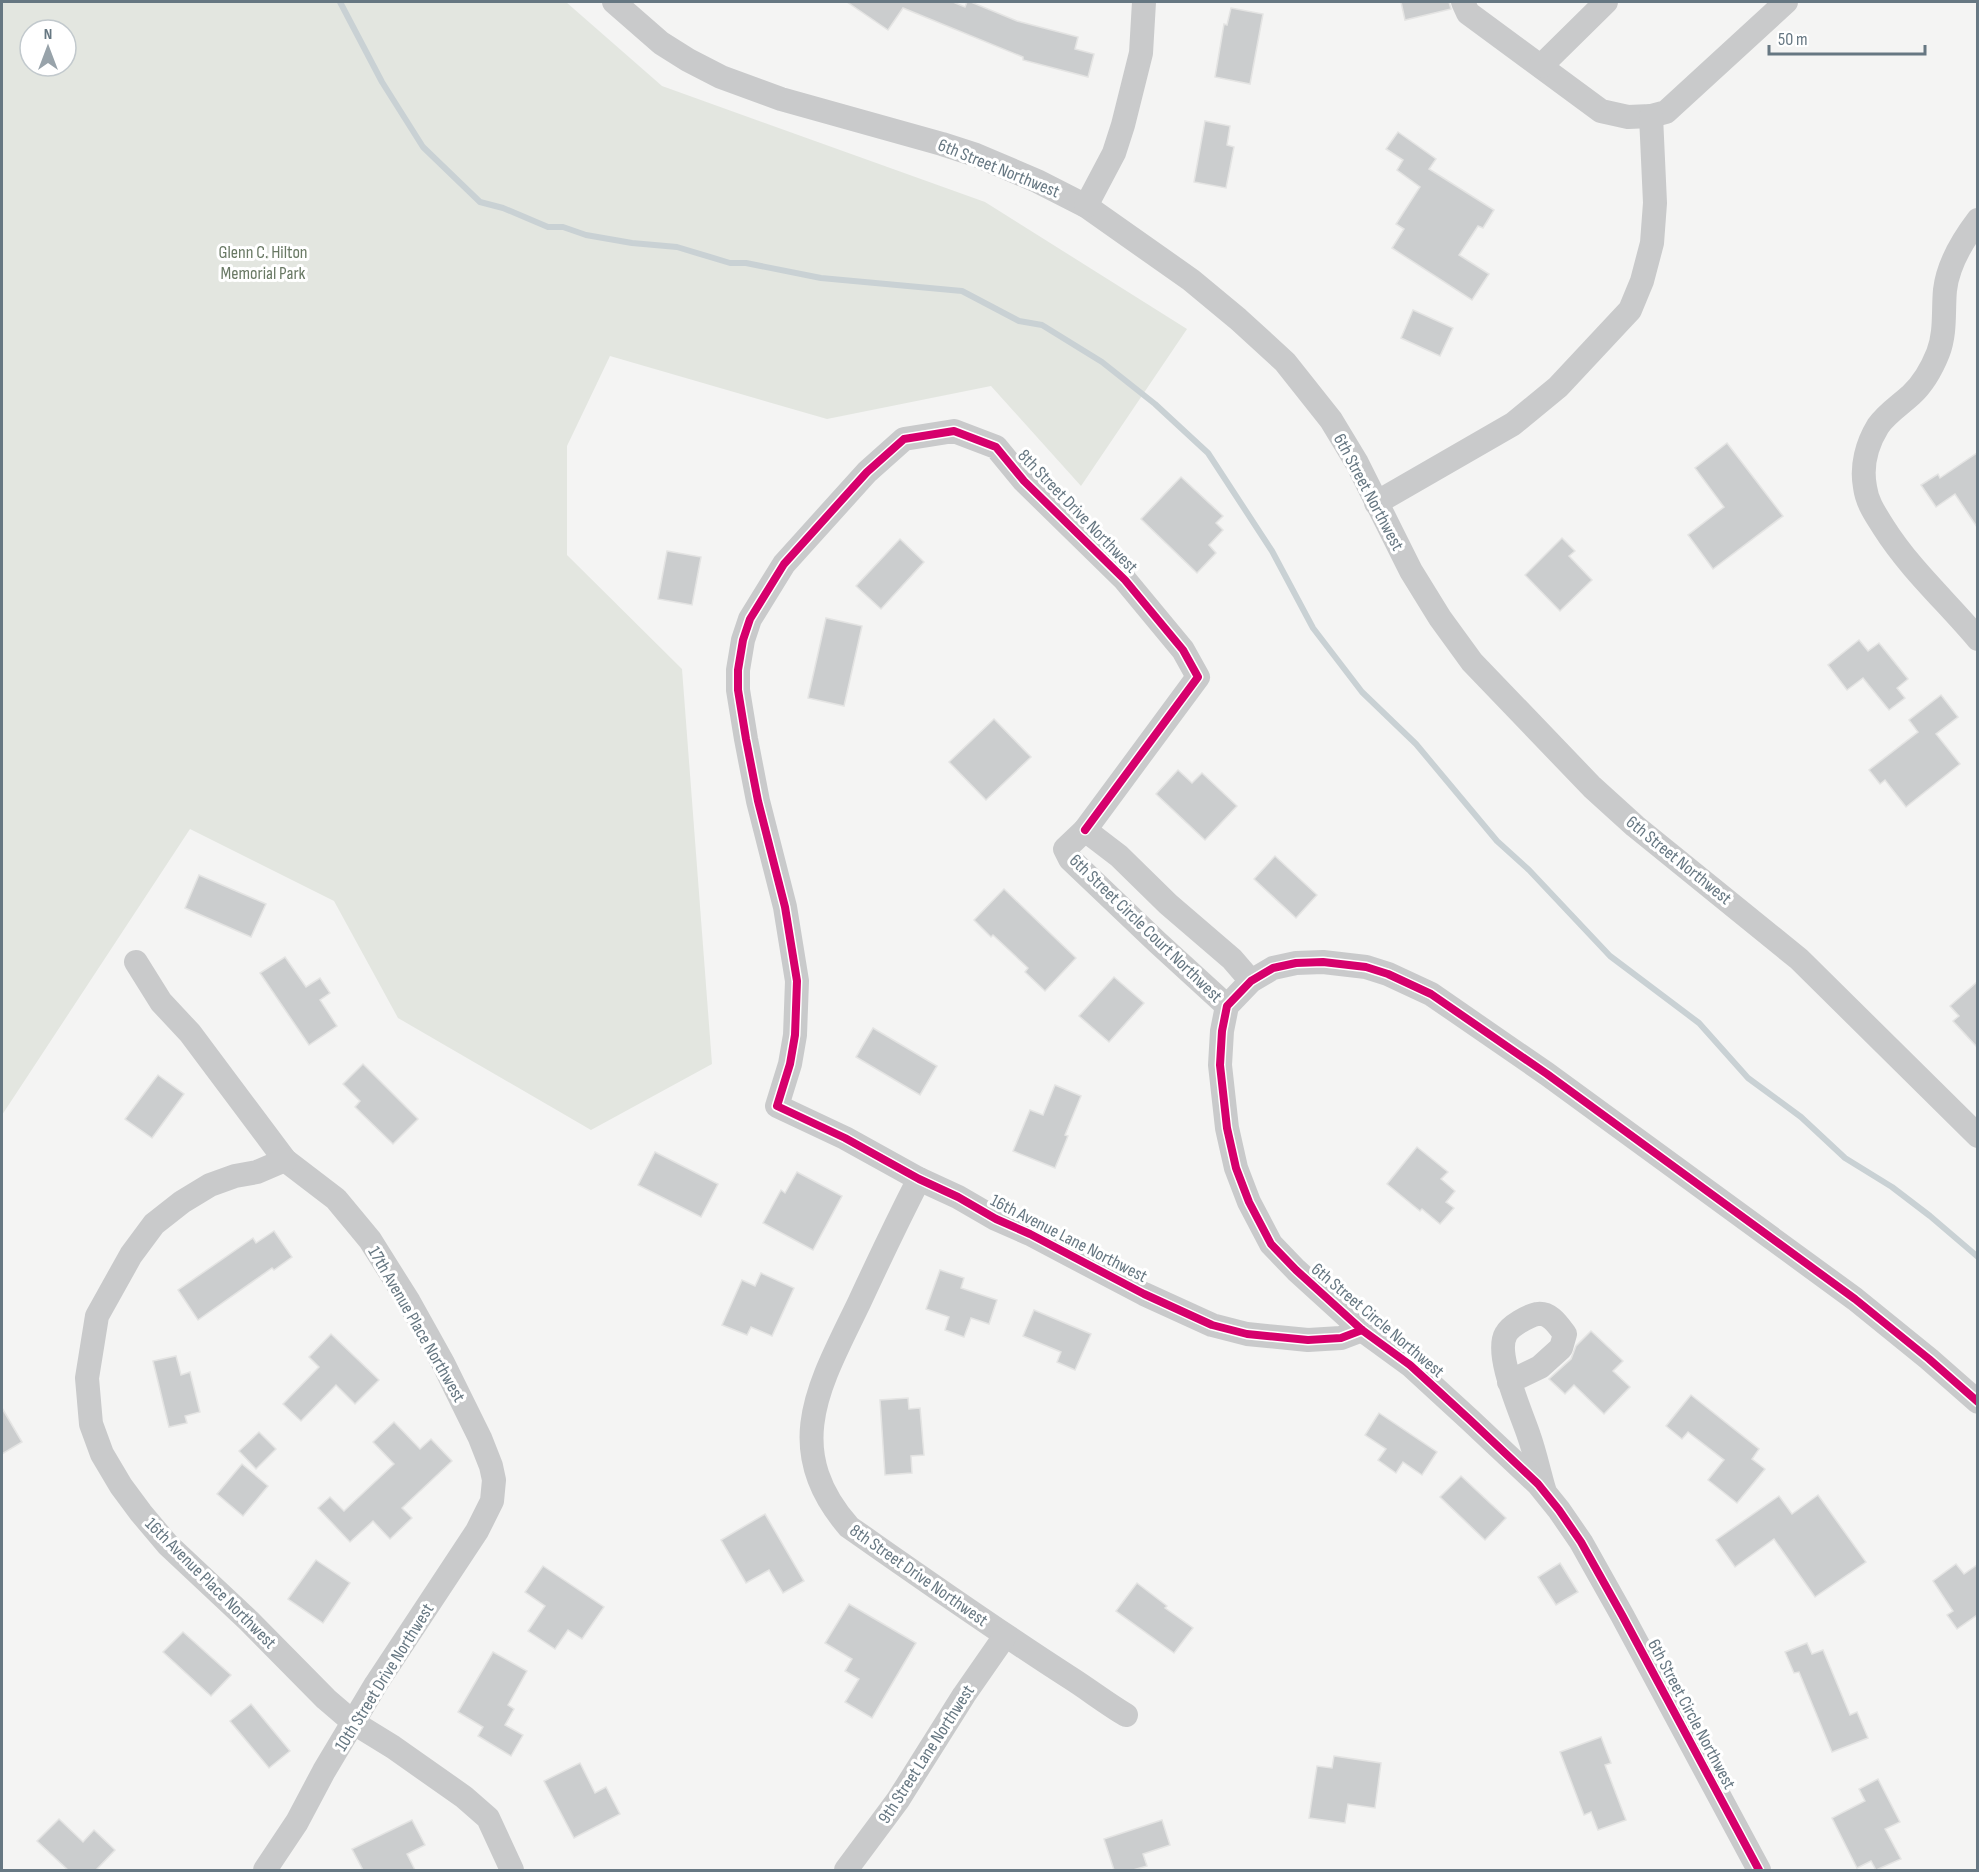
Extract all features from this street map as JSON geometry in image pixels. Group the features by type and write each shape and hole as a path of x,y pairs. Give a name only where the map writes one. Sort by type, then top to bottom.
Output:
{"street":[{"name":"6th Street Northwest","path":"614,2 661,43 721,77 781,99 862,120 976,155 1037,181 1086,206 1191,280 1238,319 1285,362 1331,420 1357,463 1411,571 1472,662 1592,787 1635,826 1799,959 1977,1136"},
{"path":"1086,206 1113,153 1123,125 1141,53 1143,2"},
{"path":"1463,2 1468,14 1601,111 1628,117 1651,116 1666,112 1786,2"},
{"path":"1541,66 1606,2"},
{"path":"1376,503 1513,424 1558,387 1630,310 1642,281 1652,243 1655,203 1651,116"},
{"path":"1973,226 1950,267 1945,289 1944,328 1938,351 1928,374 1913,393 1880,424 1869,442 1864,462 1864,486 1870,507 1895,545 1941,600 1977,637"},
{"name":"8th Street Drive Northwest","path":"777,1106 790,1064 795,1035 797,981 785,907 758,801 742,719 738,690 742,640 750,620 784,564 867,472 904,439 954,431 996,447 1024,481 1125,580 1184,650 1198,677 1085,830"},
{"name":"6th Street Circle Court Northwest","path":"1227,1006 1070,859 1065,849 1085,830 1119,856 1168,904 1232,960 1251,981"},
{"name":"17th Avenue Place Northwest","path":"136,962 161,1002 190,1033 285,1160 336,1199 370,1240 409,1302 443,1364 480,1438 494,1480"},
{"path":"1227,1006 1251,981 1273,969 1296,963 1323,962 1366,968 1388,974 1431,994 1547,1074 1855,1299 1929,1359 1977,1402"},
{"name":"6th Street Circle Northwest","path":"1227,1006 1222,1031 1220,1065 1222,1099 1236,1168 1249,1202 1271,1244 1362,1330 1410,1365 1544,1492 1581,1542 1759,1870"},
{"name":"16th Avenue Lane Northwest","path":"777,1106 844,1138 1144,1294 1212,1325 1247,1334 1308,1340 1341,1338 1362,1330"},
{"name":"16th Avenue Place Northwest","path":"285,1160 257,1172 235,1176 210,1185 182,1202 154,1224 131,1255 98,1316 88,1363 91,1424 102,1454 121,1486 168,1545 249,1621 326,1699 354,1722 455,1790 488,1818 512,1870"},
{"name":"8th Street Drive Northwest","path":"919,1179 823,1379 813,1413 811,1432 813,1454 820,1482 832,1508 849,1527 1005,1636 1104,1702 1126,1714"},
{"path":"1509,1382 1529,1436 1544,1492"},
{"name":"10th Street Drive Northwest","path":"265,1870 297,1822 376,1684 477,1531 492,1501 494,1480"},
{"name":"9th Street Lane Northwest","path":"846,1870 898,1800 964,1695 1005,1636"}],"green space":[{"name":"Glenn C. Hilton Memorial Park","path":"2,2 566,2 662,86 985,202 1187,329 1081,486 991,386 827,419 610,356 567,446 567,555 682,669 712,1064 591,1130 398,1018 334,901 190,829 2,1115"}],"building":[{"path":"847,2 953,2 965,7 967,2 971,2 1017,21 1078,37 1075,49 1094,54 1088,77 1023,60 1023,57 903,8 888,30"},
{"path":"1401,2 1449,2 1451,9 1405,20"},
{"path":"1231,8 1263,14 1250,84 1215,77 1224,24 1227,25"},
{"path":"1205,121 1230,126 1227,145 1234,147 1226,188 1194,182"},
{"path":"1398,132 1436,159 1429,169 1494,210 1483,228 1478,226 1459,255 1489,274 1472,300 1392,248 1404,229 1396,224 1420,187 1397,170 1403,160 1386,149"},
{"path":"1413,310 1453,328 1440,356 1401,338"},
{"path":"1727,443 1783,516 1713,569 1688,535 1724,507 1695,468"},
{"path":"1977,453 1977,527 1955,494 1936,507 1921,485 1938,474 1940,478"},
{"path":"1181,477 1223,516 1216,523 1223,530 1209,545 1216,553 1197,573 1141,519"},
{"path":"1562,538 1575,551 1569,556 1592,580 1560,611 1525,575"},
{"path":"900,539 924,562 881,609 856,586"},
{"path":"667,551 701,557 692,605 658,599"},
{"path":"826,618 862,626 844,706 808,698"},
{"path":"1859,640 1868,651 1879,643 1908,679 1897,688 1905,698 1889,710 1863,678 1847,690 1828,665"},
{"path":"1941,695 1958,717 1936,734 1960,764 1906,807 1885,780 1880,784 1869,770 1918,732 1909,720"},
{"path":"994,719 1031,757 986,800 949,762"},
{"path":"1178,770 1192,783 1202,773 1237,806 1205,840 1156,794"},
{"path":"1275,856 1317,895 1296,918 1254,879"},
{"path":"199,875 266,904 251,937 185,908"},
{"path":"1004,889 1076,958 1045,991 1025,972 1028,968 974,920"},
{"path":"285,957 306,987 320,978 330,993 320,1000 337,1026 309,1045 260,973"},
{"path":"1114,977 1144,1003 1109,1042 1079,1016"},
{"path":"1977,982 1977,1047 1953,1021 1959,1016 1950,1006"},
{"path":"873,1028 937,1066 920,1095 856,1057"},
{"path":"363,1064 418,1119 393,1144 355,1107 360,1101 343,1084"},
{"path":"158,1075 184,1094 152,1138 125,1119"},
{"path":"1055,1085 1081,1096 1065,1135 1068,1136 1055,1168 1013,1151 1030,1110 1043,1115"},
{"path":"1417,1147 1448,1172 1441,1179 1455,1191 1446,1202 1454,1208 1440,1224 1387,1184"},
{"path":"655,1152 718,1184 701,1217 638,1185"},
{"path":"797,1172 842,1196 813,1250 763,1223 781,1190 785,1193"},
{"path":"274,1231 292,1257 274,1270 272,1268 198,1320 178,1290 253,1238 256,1243"},
{"path":"940,1270 964,1278 961,1288 997,1300 989,1324 971,1318 964,1337 945,1330 949,1317 926,1309"},
{"path":"761,1273 794,1288 772,1336 751,1327 747,1335 722,1325 742,1280 755,1286"},
{"path":"1034,1310 1091,1334 1075,1370 1057,1362 1061,1352 1023,1336"},
{"path":"1591,1331 1623,1361 1613,1371 1630,1387 1604,1414 1574,1385 1565,1394 1549,1379 1571,1359 1576,1346"},
{"path":"331,1334 379,1380 355,1404 336,1385 301,1421 283,1404 319,1367 309,1357"},
{"path":"176,1356 181,1375 190,1372 200,1412 185,1416 187,1423 169,1427 153,1361"},
{"path":"1691,1395 1759,1449 1752,1459 1765,1469 1737,1503 1708,1480 1724,1460 1688,1432 1682,1439 1666,1426"},
{"path":"908,1398 909,1409 920,1408 924,1455 911,1456 912,1473 885,1475 880,1400"},
{"path":"2,1408 22,1442 2,1454"},
{"path":"1379,1413 1437,1452 1422,1475 1403,1462 1396,1473 1378,1460 1386,1449 1365,1435"},
{"path":"394,1422 420,1449 431,1439 452,1461 402,1508 412,1518 390,1539 373,1521 350,1542 318,1508 330,1497 344,1511 394,1464 373,1442"},
{"path":"259,1432 276,1449 256,1469 239,1451"},
{"path":"242,1464 268,1486 243,1516 217,1494"},
{"path":"1461,1476 1506,1518 1485,1540 1440,1497"},
{"path":"1818,1495 1866,1562 1815,1597 1774,1539 1735,1567 1716,1540 1779,1496 1792,1514"},
{"path":"765,1514 804,1581 783,1593 769,1570 746,1583 721,1540"},
{"path":"316,1560 350,1583 323,1623 288,1599"},
{"path":"1560,1563 1578,1592 1556,1605 1538,1577"},
{"path":"1956,1564 1964,1574 1977,1565 1977,1615 1957,1629 1947,1615 1953,1611 1933,1581"},
{"path":"543,1566 604,1607 582,1639 568,1630 555,1649 528,1631 545,1606 525,1592"},
{"path":"1137,1583 1167,1606 1165,1608 1193,1628 1174,1653 1116,1611"},
{"path":"849,1604 916,1643 872,1718 845,1702 859,1679 845,1671 852,1659 825,1643"},
{"path":"183,1632 231,1675 211,1696 163,1652"},
{"path":"1807,1643 1812,1654 1823,1650 1850,1715 1857,1712 1868,1738 1832,1752 1799,1672 1794,1673 1785,1652"},
{"path":"493,1652 527,1671 508,1705 514,1709 505,1725 523,1735 511,1756 478,1736 483,1727 458,1712"},
{"path":"251,1704 290,1751 269,1768 230,1721"},
{"path":"1601,1737 1611,1763 1605,1765 1626,1820 1598,1830 1591,1812 1584,1815 1560,1752"},
{"path":"1334,1756 1381,1763 1375,1808 1348,1804 1345,1823 1309,1818 1317,1766 1332,1768"},
{"path":"580,1763 595,1793 606,1787 620,1814 574,1838 544,1781"},
{"path":"1878,1779 1900,1822 1885,1829 1901,1859 1876,1870 1871,1861 1857,1868 1832,1818 1865,1801 1859,1789"},
{"path":"59,1819 83,1842 94,1830 115,1850 96,1870 68,1870 37,1841"},
{"path":"412,1820 425,1845 407,1854 415,1870 363,1870 352,1849"},
{"path":"1162,1820 1170,1845 1143,1854 1147,1866 1133,1870 1114,1870 1104,1839"}],"waterway":[{"path":"340,2 382,82 423,147 480,202 503,208 548,227 563,227 586,235 632,243 677,247 730,263 746,263 821,278 962,291 1019,321 1042,325 1102,362 1155,404 1208,453 1272,551 1313,628 1362,692 1416,744 1497,841 1529,870 1610,956 1699,1023 1748,1078 1801,1117 1845,1158 1892,1187 1978,1257"}],"cycle path":[{"path":"1085,830 1198,677 1183,650 1125,580 1024,481 996,447 954,431 904,439 867,472 784,564 750,619 743,640 738,670 738,690 758,801 785,907 797,981 795,1035 790,1064 777,1106 845,1138 919,1179 1144,1294 1212,1325 1247,1334 1308,1340 1341,1338 1362,1330"},
{"path":"1759,1870 1622,1615 1581,1542 1559,1510 1538,1484 1470,1420 1410,1365 1362,1330 1271,1244 1249,1202 1236,1168 1227,1128 1220,1065 1222,1031 1227,1006 1251,981 1273,968 1296,963 1323,962 1366,967 1388,974 1431,994 1547,1074 1855,1299 1978,1402"}]}
